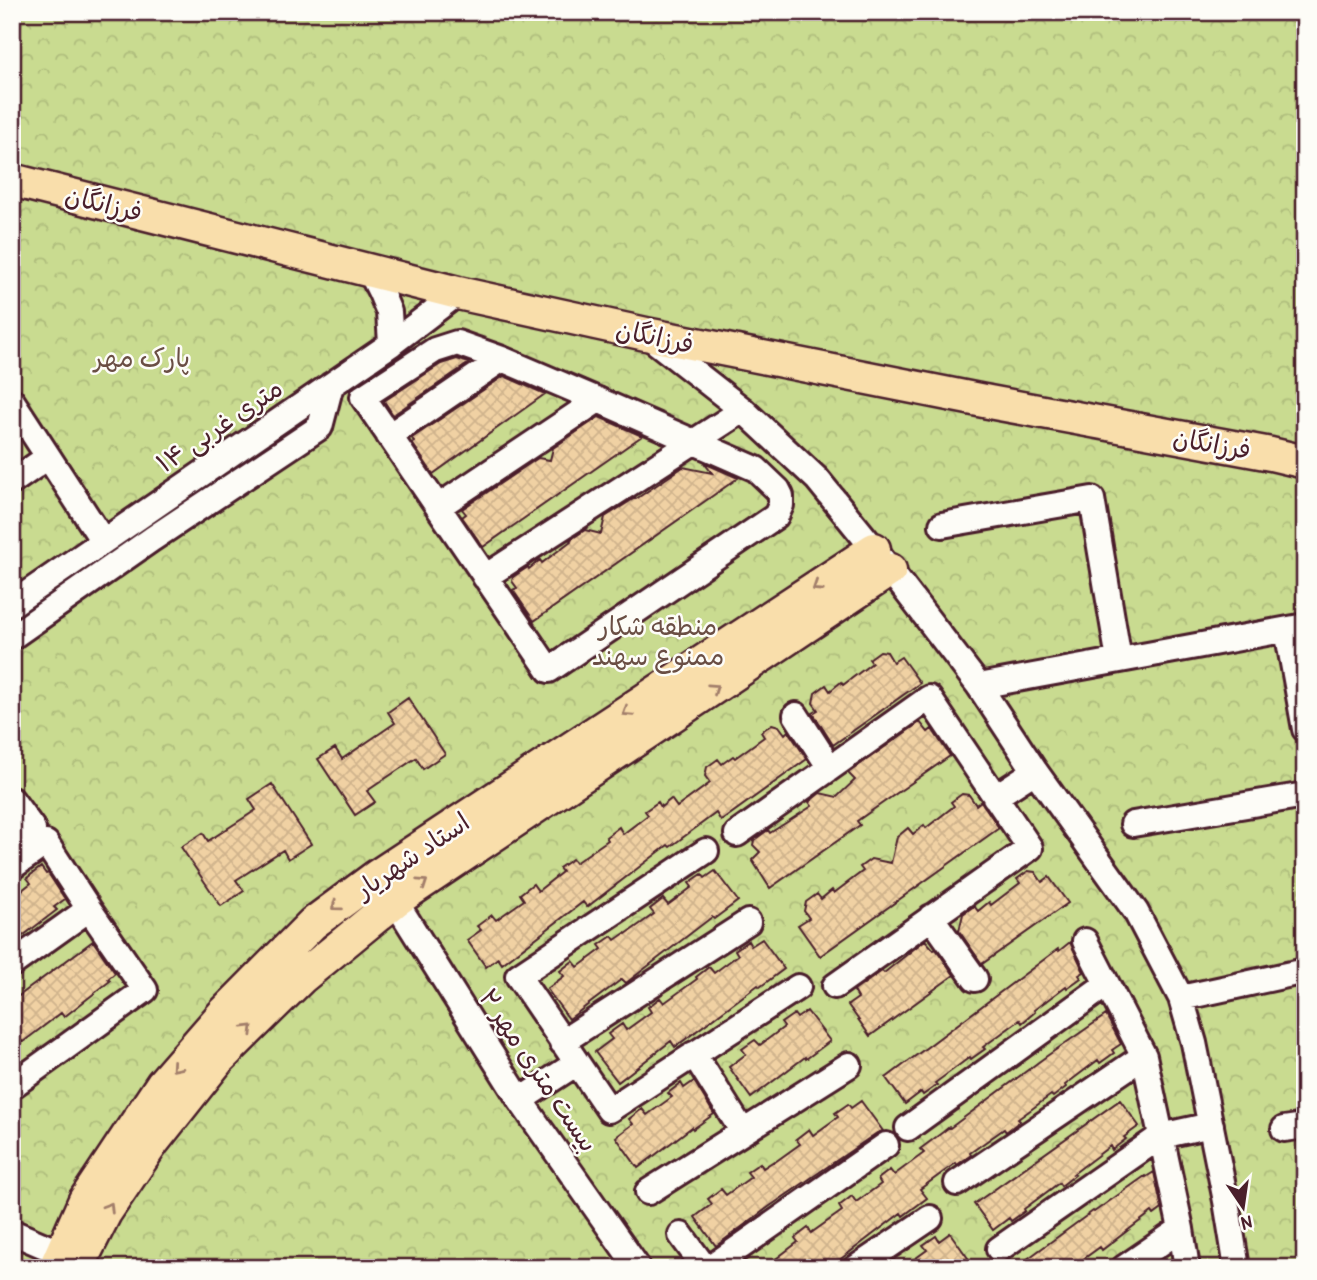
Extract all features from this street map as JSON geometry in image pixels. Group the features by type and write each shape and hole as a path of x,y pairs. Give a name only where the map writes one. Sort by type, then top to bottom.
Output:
{"main road":[{"name":"فرزانگان","path":"12,180 458,293 646,334 1305,462"},
{"path":"1271,454 1305,477"},
{"name":"استاد شهریار","path":"65,1263 105,1213 152,1142 218,1059 301,978 386,889 882,559"}],"street":[{"path":"369,270 389,312 391,344"},
{"name":"۱۴ متری غربی","path":"12,604 391,344 458,293"},
{"path":"646,334 743,410 817,479 979,685 1035,771 1136,912 1181,998 1194,1042 1237,1268"},
{"path":"457,343 598,400 756,469 778,490 781,505 776,516 549,670 363,397 435,350 457,343"},
{"path":"389,436 502,359"},
{"path":"12,637 152,539 320,427 331,385"},
{"path":"438,507 598,400"},
{"path":"12,401 103,541"},
{"path":"485,577 743,410"},
{"path":"12,482 48,457"},
{"path":"942,525 1092,499 1119,660"},
{"path":"979,685 1296,628 1305,729"},
{"path":"737,834 929,698 1030,848 835,985"},
{"path":"796,715 830,768"},
{"path":"995,797 1035,771"},
{"path":"1133,824 1305,795"},
{"path":"12,800 33,829 12,844"},
{"path":"12,867 46,843 145,990 12,1086"},
{"path":"706,851 518,976 562,1042 608,1110 798,987"},
{"name":"بیست متری مهر ۲","path":"386,889 520,1100 638,1268"},
{"path":"12,964 89,909"},
{"path":"931,916 975,979"},
{"path":"562,1042 748,922"},
{"path":"1085,941 1144,1056 1187,1268"},
{"path":"1181,998 1305,971"},
{"path":"908,1128 1107,984"},
{"path":"694,1054 743,1132"},
{"path":"957,1183 1144,1056"},
{"path":"520,1100 577,1063"},
{"path":"648,1192 849,1065"},
{"path":"999,1250 1161,1136 1211,1125"},
{"path":"681,1235 707,1268 886,1145"},
{"path":"856,1268 930,1218"},
{"path":"1124,1268 1181,1229"},
{"path":"12,1232 65,1263"}],"green space":[{"name":"منطقه شکار ممنوع سهند","path":"12,12 1305,12 1305,1268 12,1268"}],"building":[{"path":"457,359 469,363 393,415 384,401 441,364"},
{"path":"504,376 545,394 433,474 412,443 412,438"},
{"path":"599,417 642,436 483,547 462,517 466,514 462,509 538,458 550,460 553,448"},
{"path":"704,463 738,478 534,621 513,590 517,588 512,581 513,577 540,560 542,563 585,530 601,534 605,517 683,467 712,473"},
{"path":"880,651 887,652 893,662 901,657 920,683 833,745 813,713 818,710 813,703 815,693 826,685 830,691 841,682 843,685 872,663 869,659"},
{"path":"408,698 445,754 423,769 416,758 367,791 375,802 355,815 318,759 335,748 342,759 395,723 388,712"},
{"path":"920,722 928,732 932,729 950,756 857,821 860,825 770,888 752,860 760,852 753,845 754,840 812,806 809,802 820,793 837,797 855,780 848,773"},
{"path":"772,724 779,726 785,734 788,731 807,759 721,821 716,813 670,847 668,845 587,907 583,902 502,964 498,958 486,967 467,940 481,930 477,926 492,915 496,920 524,900 520,894 533,884 538,891 562,872 559,868 572,859 575,863 608,840 606,837 619,827 623,834 648,815 645,811 658,802 661,807 671,799 677,807 710,783 705,776 707,767 718,759 722,764 733,756 735,758 764,737 761,732"},
{"path":"272,784 311,844 288,859 283,850 236,880 244,891 221,906 181,847 203,833 208,841 256,810 249,799"},
{"path":"962,794 969,795 976,805 981,801 999,828 820,956 798,925 809,918 804,911 806,902 817,894 821,899 832,890 834,893 863,871 860,867 871,859 891,863 897,837 908,828 913,834 924,825 926,828 954,806 951,802"},
{"path":"41,867 65,899 54,907 57,910 12,944 12,898 31,883 27,878"},
{"path":"715,871 738,901 714,919 712,917 626,983 622,979 569,1019 547,989 564,976 560,971 573,961 578,967 602,949 599,945 612,936 615,940 626,934 654,914 650,909 663,899 668,905 692,887 689,883 702,874 705,878"},
{"path":"1028,871 1035,872 1042,882 1049,877 1068,903 982,964 959,931 963,914 974,906 978,911 989,902 991,905 1020,883 1017,879"},
{"path":"762,939 784,969 760,987 758,985 675,1047 671,1041 618,1082 595,1052 612,1039 608,1034 622,1024 626,1030 651,1012 648,1007 660,998 664,1003 709,967 714,973 738,955 735,950 748,941 751,946"},
{"path":"925,940 936,949 954,975 870,1036 848,1005 858,998 854,991 882,971 884,973"},
{"path":"93,941 115,973 108,979 110,981 64,1017 61,1013 12,1048 12,1001"},
{"path":"1070,942 1084,972 1079,975 1081,978 1034,1010 1022,1023 1020,1020 983,1047 985,1049 935,1083 937,1085 923,1095 921,1092 905,1104 886,1078"},
{"path":"807,1011 830,1041 751,1098 729,1067 746,1054 742,1049 755,1040 760,1045 784,1027 781,1023 794,1014 797,1018"},
{"path":"1106,1015 1121,1044 1112,1050 1114,1053 1100,1063 1098,1060 1053,1097 1051,1095 1018,1119 1020,1121 1006,1132 1004,1129 920,1189 927,1198 903,1216 901,1213 829,1268 764,1268 798,1242 795,1238 808,1228 811,1233 842,1211 839,1206 852,1196 856,1202 881,1184 878,1179 890,1170 894,1175 924,1153 920,1149 949,1127"},
{"path":"694,1081 714,1114 693,1129 692,1127 638,1168 616,1137 633,1124 629,1119 642,1109 647,1115 672,1097 668,1093 681,1083 684,1088"},
{"path":"1120,1100 1139,1126 1112,1150 1110,1146 1061,1186 1059,1183 1011,1221 1009,1218 993,1230 974,1204"},
{"path":"861,1101 883,1131 770,1206 716,1246 695,1217 712,1204 708,1199 721,1189 726,1195 751,1177 747,1172 760,1163 763,1168 775,1162 800,1144 796,1139 809,1129 813,1135 838,1117 835,1113 848,1104 851,1108"},
{"path":"1154,1172 1162,1209 1154,1215 1152,1212 1102,1250 1100,1247 1071,1268 1015,1268 1093,1211"},
{"path":"950,1233 975,1268 902,1268 927,1250 923,1245 936,1236 939,1241"}],"park label":[{"name":"پارک مهر","path":"142,357"}]}
